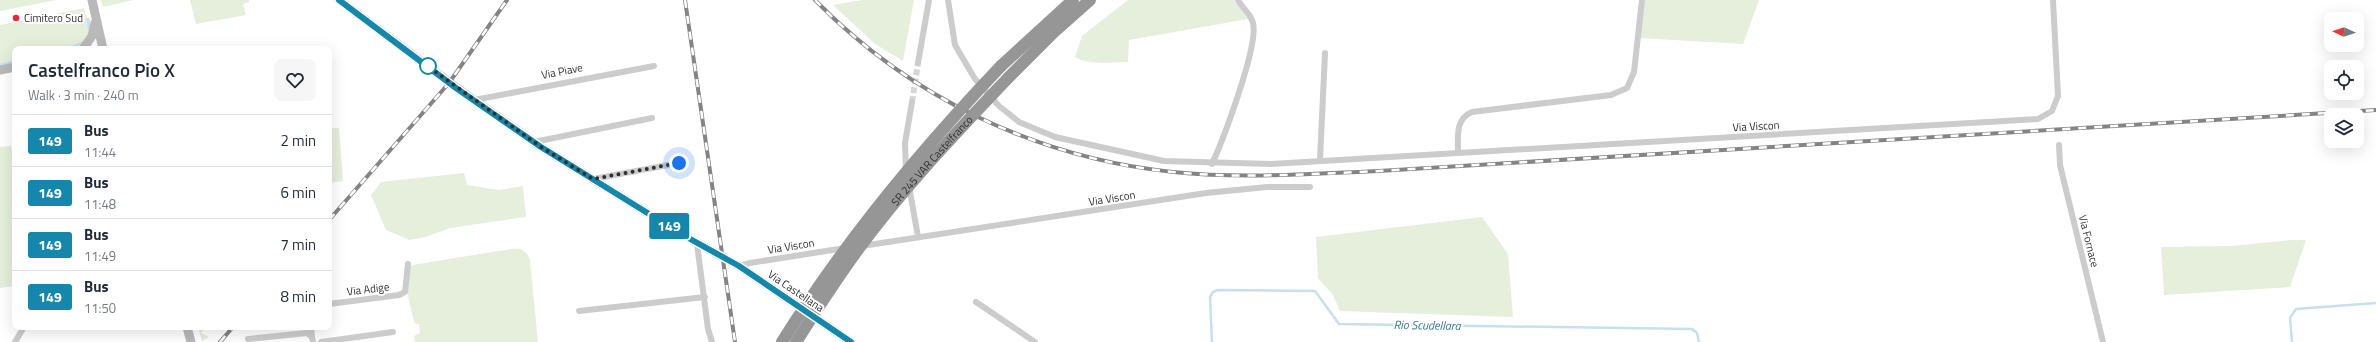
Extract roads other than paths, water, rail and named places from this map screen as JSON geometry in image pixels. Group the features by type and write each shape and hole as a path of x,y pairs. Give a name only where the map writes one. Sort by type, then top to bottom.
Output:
{"highway":[{"name":"SR 245 VAR Castelfranco","path":"782,342 827,271 887,192 946,124 1001,66 1073,0"},
{"name":"SR 245 VAR Castelfranco","path":"796,342 852,258 880,221 947,142 1054,32 1090,0"}],"street":[{"path":"92,0 102,46"},
{"path":"918,63 929,0"},
{"name":"Via Viscon","path":"948,0 955,45 975,79 999,106 1019,122 1055,137 1088,145 1164,161 1212,164 1271,164 2038,119 2052,111 2058,96 2053,0"},
{"path":"1212,164 1235,103 1254,32 1252,18 1238,0"},
{"path":"1458,153 1461,121 1465,115 1472,112 1611,95 1627,88 1634,72 1642,0"},
{"path":"343,1 474,100 534,142 697,244 708,329 712,342"},
{"path":"85,46 94,31 95,14"},
{"path":"1320,160 1325,53"},
{"name":"Via Piave","path":"474,100 654,66"},
{"path":"0,70 12,68"},
{"path":"912,102 905,143 905,163 918,237"},
{"path":"534,142 652,118"},
{"name":"Via Fornace","path":"2059,145 2060,165 2103,342"},
{"path":"593,179 679,163"},
{"name":"Via Viscon","path":"739,266 750,263 1222,191 1310,187"},
{"name":"Via Castellana","path":"697,244 739,266 846,341"},
{"name":"Via Adige","path":"332,304 399,295 405,292 408,264"},
{"path":"579,311 705,297"},
{"path":"976,302 1035,342"},
{"path":"15,342 22,330"},
{"path":"188,330 191,342"},
{"path":"320,342 393,332"},
{"path":"248,339 307,333 313,339"}],"waterway":[{"path":"88,19 89,28"},
{"path":"75,46 84,42"},
{"path":"0,65 12,62"},
{"name":"Rio Scudellara","path":"1212,342 1210,297 1213,292 1218,290 1315,291 1339,324 1692,329 1697,333 1699,342"},
{"name":"Rio Scudellara","path":"2292,342 2290,318 2296,309 2376,303"}],"tunnel":[{"path":"912,102 918,63"}],"railway":[{"path":"332,217 449,83 507,0"},
{"path":"685,0 735,342"},
{"path":"815,0 852,35 892,66 935,94 979,118 1025,137 1073,153 1123,165 1199,174 1250,176 1379,171 2376,110"},
{"path":"220,342 230,330"}],"place":[{"name":"Cimitero Sud","path":"16,18"}]}
